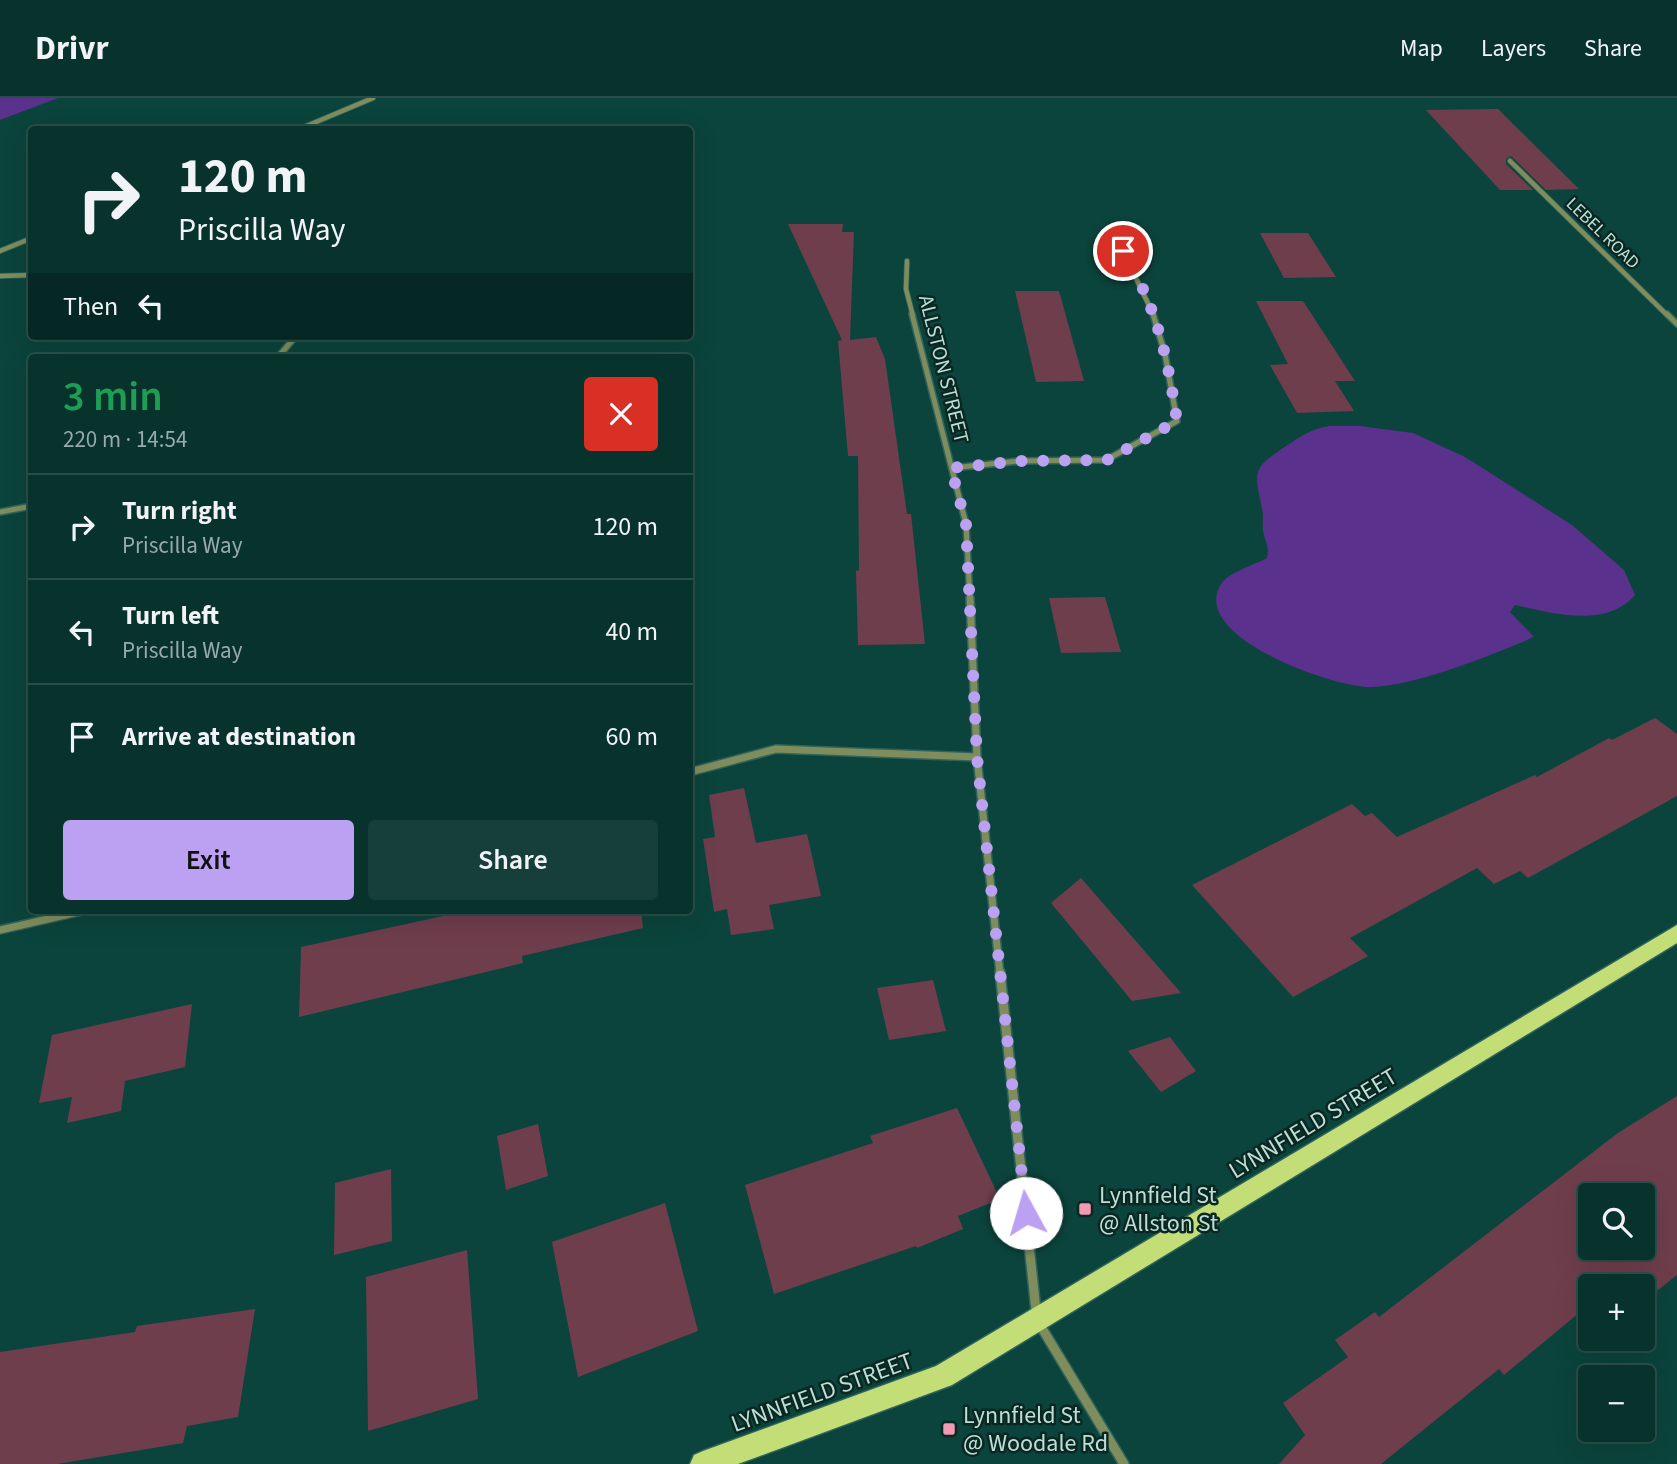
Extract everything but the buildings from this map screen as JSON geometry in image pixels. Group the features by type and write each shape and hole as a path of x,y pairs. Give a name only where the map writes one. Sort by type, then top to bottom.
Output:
{"main road":[{"name":"LYNNFIELD STREET","path":"703,1464 943,1376 1677,933"}],"street":[{"path":"306,126 373,98"},
{"name":"LEBEL ROAD","path":"1510,161 1677,324"},
{"path":"0,251 28,240"},
{"path":"951,468 1019,461 1107,460 1177,421 1165,346 1145,288 1123,251"},
{"name":"ALLSTON STREET","path":"907,261 906,289 966,524 977,757 1037,1320"},
{"path":"0,276 28,275"},
{"path":"281,354 293,340"},
{"path":"0,512 28,507"},
{"path":"693,771 776,749 977,757"},
{"path":"0,930 70,914"},
{"path":"1037,1320 1124,1464"}],"shaded area":[{"path":"0,98 58,98 0,120"},
{"path":"1330,426 1360,426 1413,433 1465,457 1572,525 1624,570 1635,595 1623,606 1594,615 1545,612 1515,605 1510,612 1534,637 1453,668 1389,685 1371,687 1328,679 1270,656 1244,640 1225,623 1216,604 1221,584 1236,572 1267,558 1268,548 1263,531 1263,512 1257,479 1261,467 1274,454 1302,436"}],"place":[{"name":"Lynnfield St @ Allston St","path":"1085,1209"},
{"name":"Lynnfield St @ Woodale Rd","path":"949,1429"}],"route":[{"path":"1026,1213 977,757 966,524 951,468 1019,461 1107,460 1177,421 1165,346 1145,288 1123,251"}]}
